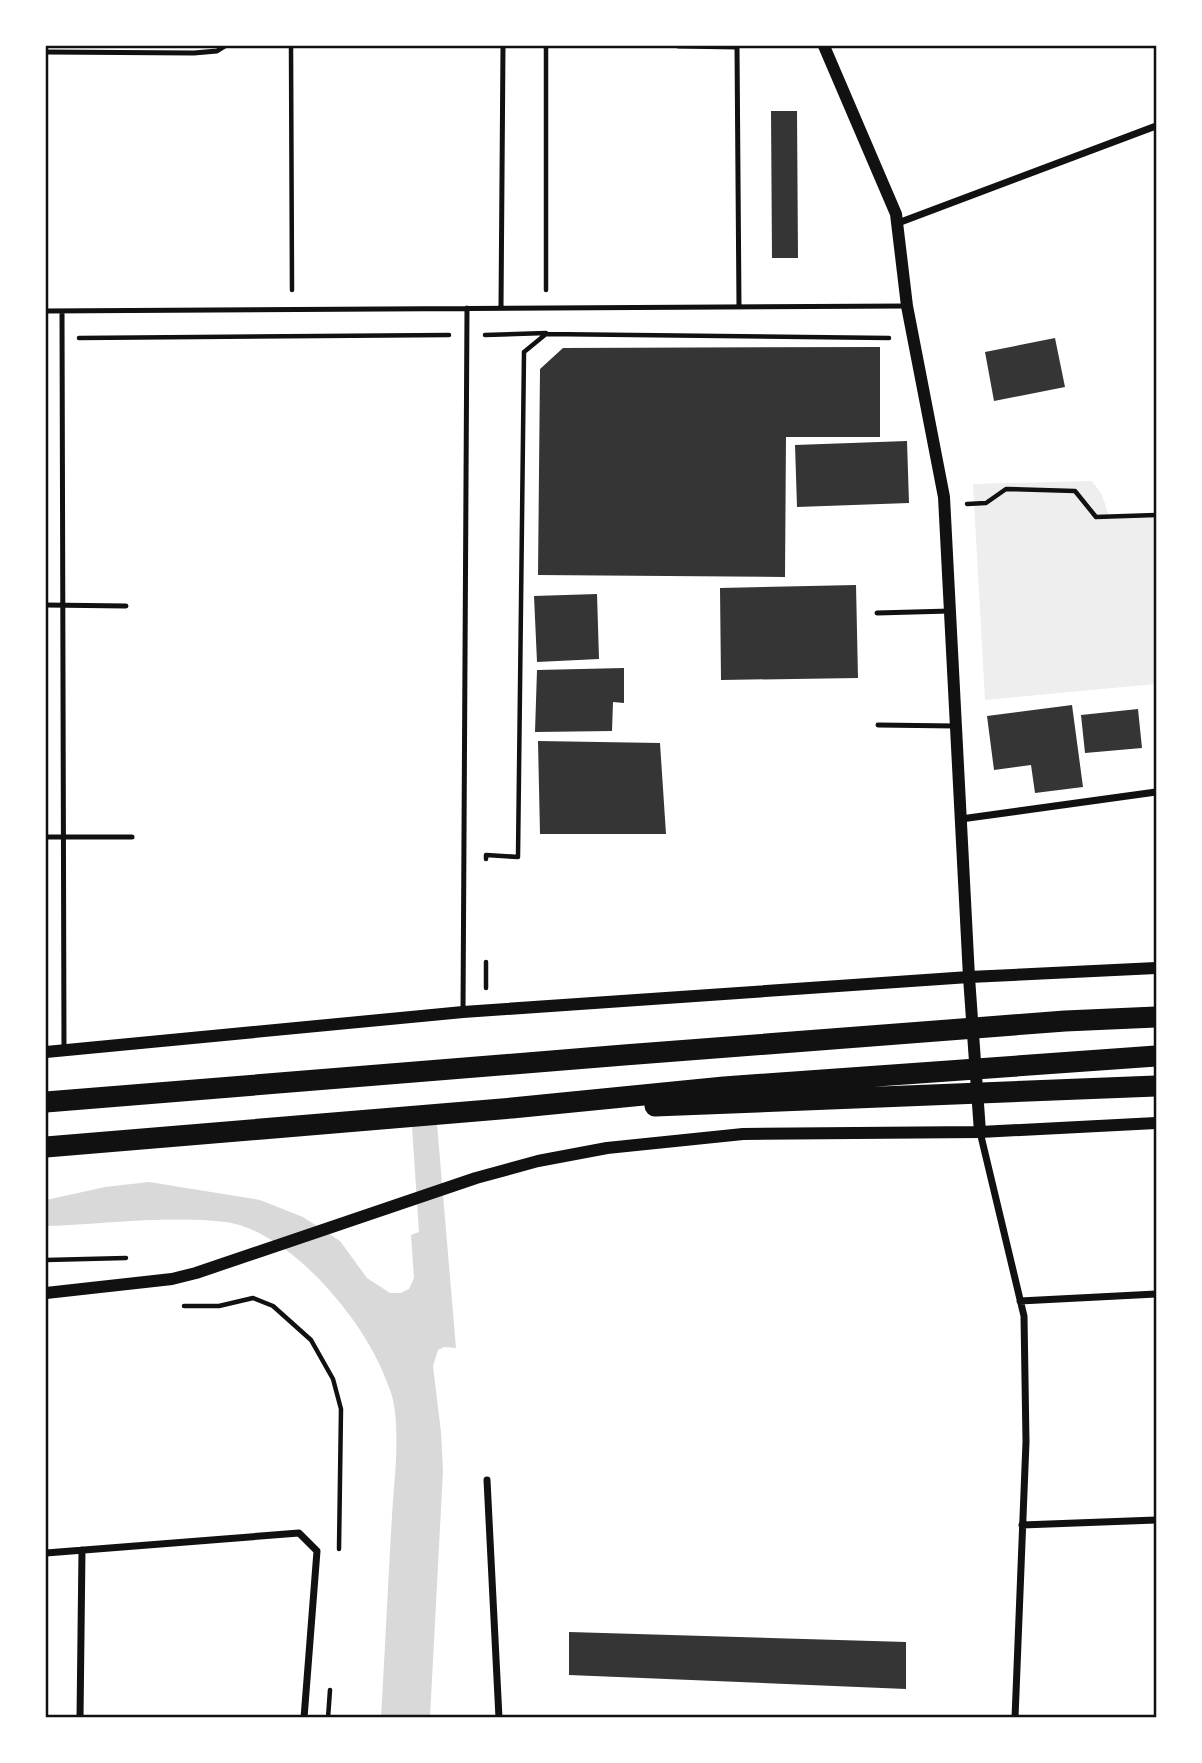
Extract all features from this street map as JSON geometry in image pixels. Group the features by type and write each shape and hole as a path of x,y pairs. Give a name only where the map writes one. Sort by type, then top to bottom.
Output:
{"highway":[{"path":"1065,1021 1157,1010"},
{"path":"46,1102 1065,1021 1157,1017"},
{"path":"46,1147 512,1108 724,1087 1157,1056"},
{"path":"512,1108 678,1106 1157,1086"}],"street":[{"path":"824,46 898,223 906,306 945,506 969,976 980,1132 1024,1316 1026,1442 1015,1717"},
{"path":"898,223 1157,126"},
{"path":"961,819 1157,792"},
{"path":"46,1052 463,1012 969,976 1157,968"},
{"path":"46,1293 172,1279 196,1273 476,1178 607,1148 756,1134 980,1132 1157,1123"},
{"path":"1020,1301 1157,1294"},
{"path":"487,1480 499,1717"},
{"path":"1022,1525 1157,1520"},
{"path":"46,1553 299,1533 317,1551 304,1717"},
{"path":"80,1717 82,1550"}],"lane":[{"path":"46,52 194,53 217,51 225,46"},
{"path":"501,308 503,46"},
{"path":"678,46 737,47 739,307"},
{"path":"46,311 906,306"},
{"path":"463,1012 467,308"},
{"path":"62,311 64,1049"},
{"path":"46,605 126,606"},
{"path":"877,613 950,611"},
{"path":"878,725 956,726"},
{"path":"46,837 132,838"}],"path":[{"path":"291,46 293,309"},
{"path":"486,869 485,855 518,857 524,352 545,334 545,46"},
{"path":"62,338 545,334 897,338"},
{"path":"945,506 986,503 1006,489 1076,491 1096,517 1157,515"},
{"path":"486,951 486,992"},
{"path":"46,1261 139,1258"},
{"path":"184,1306 219,1306 253,1298 273,1306 312,1340 333,1379 341,1409 338,1560"},
{"path":"328,1717 331,1678"}],"shaded area":[{"path":"1092,481 1102,495 1109,516 1156,513 1156,684 985,700 973,484"},
{"path":"411,1112 437,1124 456,1348 444,1347 438,1350 433,1366 443,1471 430,1717 381,1717 396,1418 384,1374 360,1331 341,1304 310,1270 277,1243 252,1230 226,1222 182,1219 46,1226 46,1200 105,1187 149,1182 260,1200 303,1217 340,1241 367,1278 390,1293 401,1293 409,1289 414,1278 411,1235 419,1232"}],"building":[{"path":"771,111 797,111 798,258 772,258"},
{"path":"1055,338 1065,387 994,401 985,352"},
{"path":"880,347 880,437 786,437 785,577 538,575 540,369 563,348"},
{"path":"907,441 909,503 797,507 795,445"},
{"path":"856,585 858,678 721,680 720,588"},
{"path":"597,594 599,659 537,662 534,596"},
{"path":"624,668 624,703 613,702 612,731 535,732 537,670"},
{"path":"1072,705 1083,787 1035,793 1031,765 994,770 987,716"},
{"path":"1138,709 1142,748 1085,753 1081,715"},
{"path":"538,741 660,743 666,834 540,834"},
{"path":"569,1632 906,1642 906,1689 569,1675"}]}
